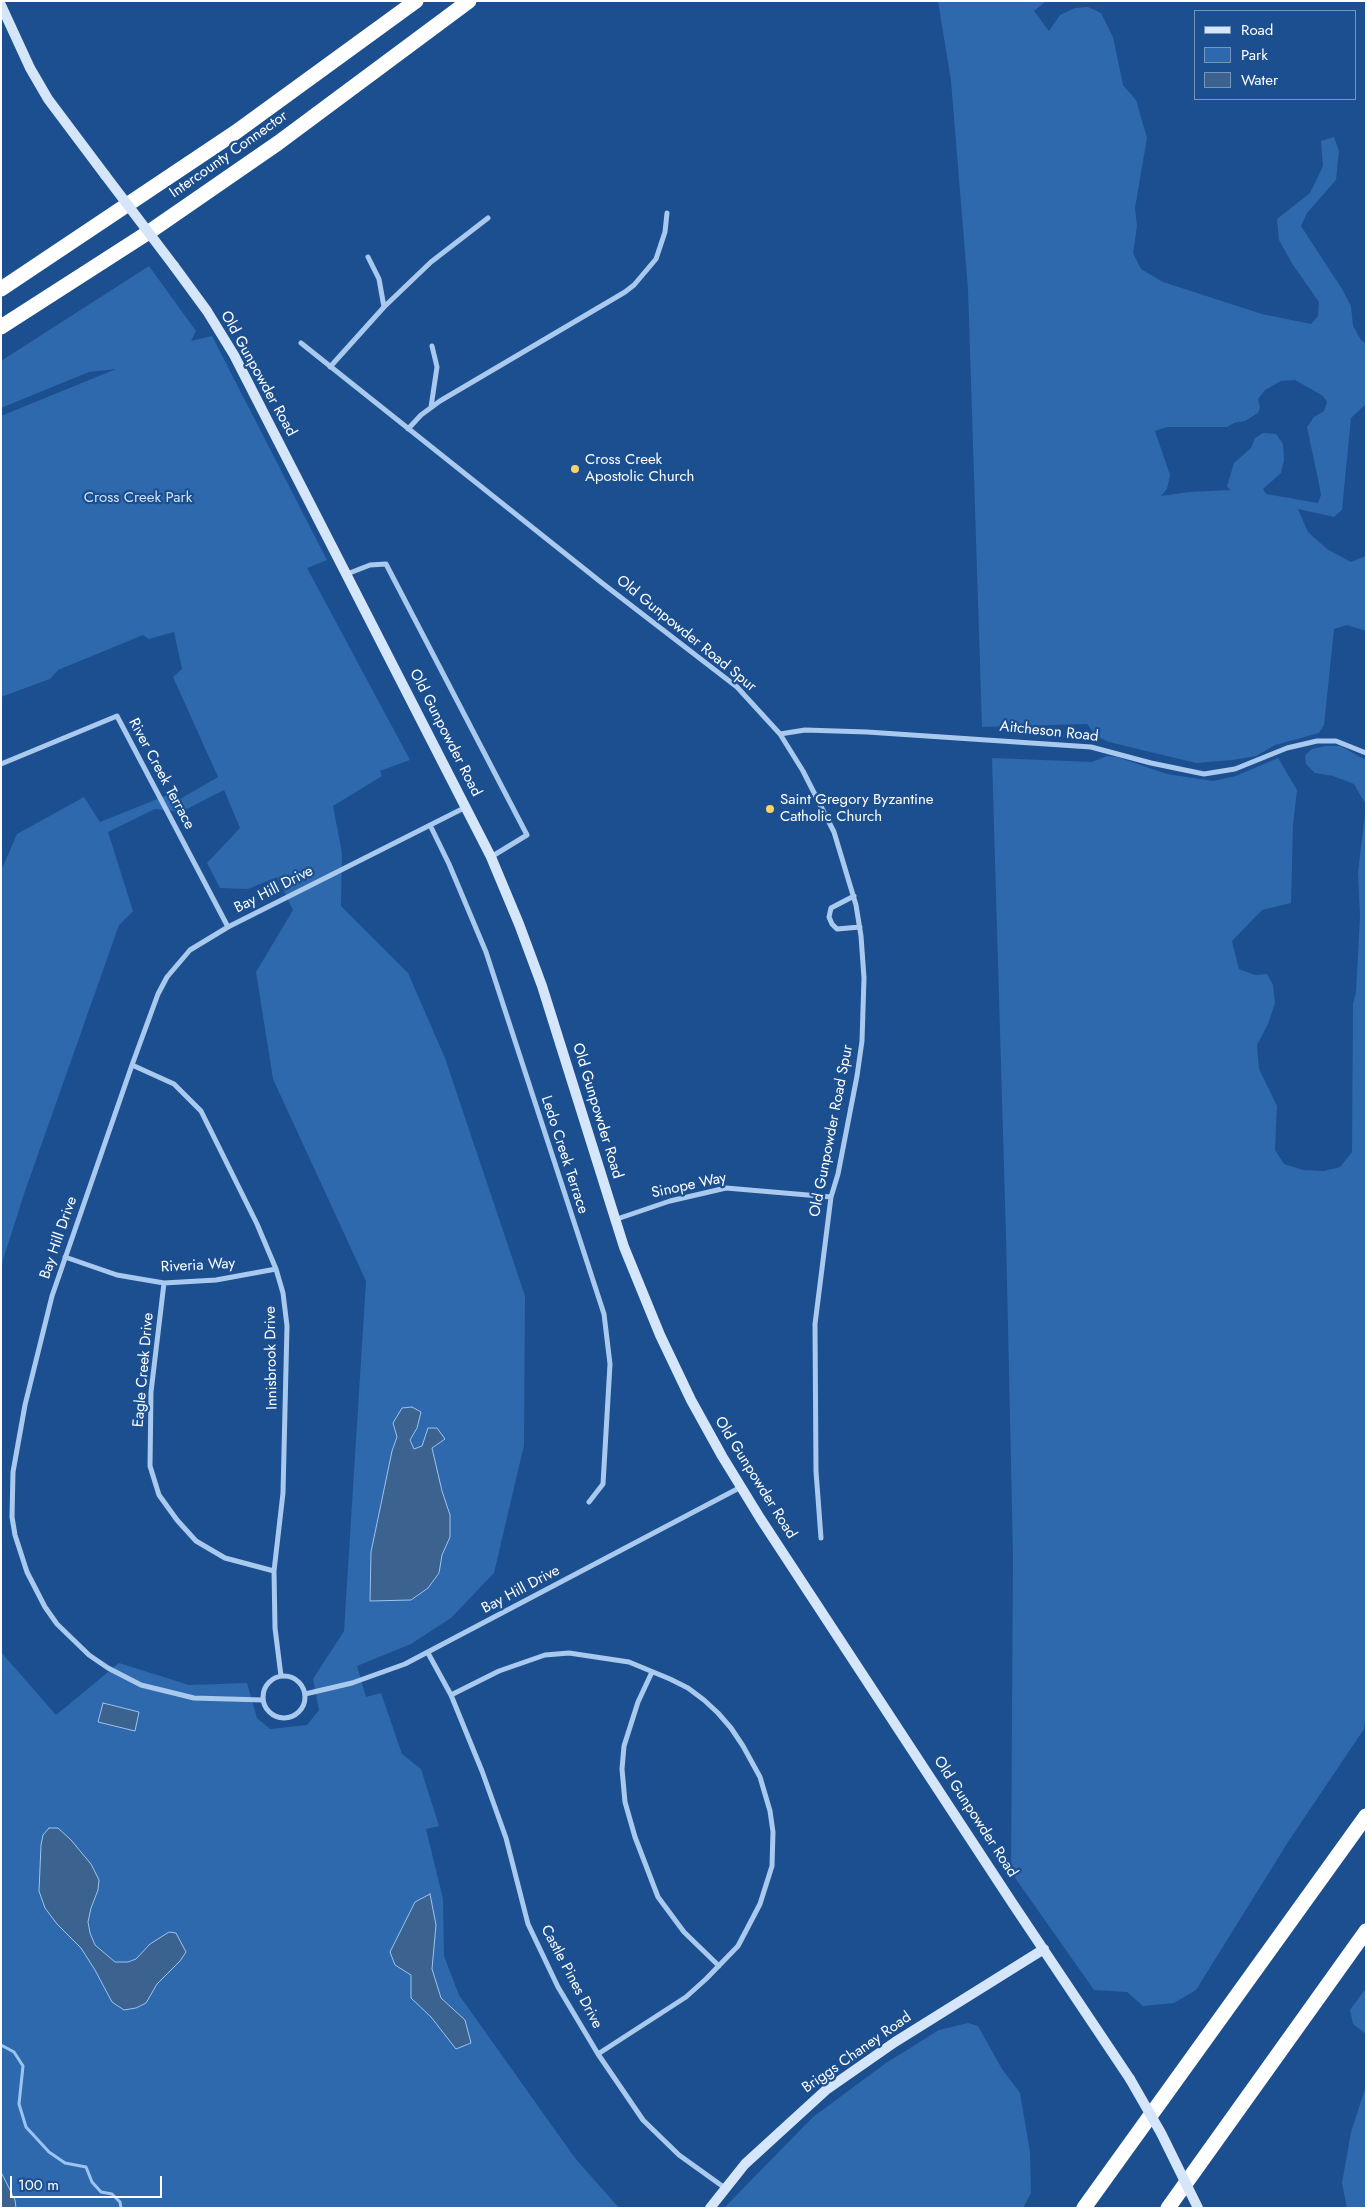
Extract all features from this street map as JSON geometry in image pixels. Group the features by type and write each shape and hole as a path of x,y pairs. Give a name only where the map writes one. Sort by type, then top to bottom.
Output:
{"highway":[{"name":"Intercounty Connector","path":"1,289 236,132 416,1"},
{"name":"Intercounty Connector","path":"1,327 152,230 270,148 469,1"},
{"path":"1084,2208 1366,1816"},
{"path":"1168,2208 1366,1932"}],"main road":[{"name":"Old Gunpowder Road","path":"1,5 30,68 48,99 207,311 234,355 491,857 542,986 614,1220 637,1280 670,1356 705,1426 741,1487 1130,2079 1161,2133 1198,2208"},
{"name":"Briggs Chaney Road","path":"710,2208 745,2164 826,2090 850,2072 1044,1949"}],"street":[{"path":"408,429 431,407 634,285 656,259 665,232 667,213"},
{"path":"330,367 384,307 431,262 488,218"},
{"path":"368,257 379,279 384,307"},
{"name":"Old Gunpowder Road Spur","path":"300,343 602,584 737,687 780,734 823,808 834,832 854,896 860,926 864,978 862,1040 838,1174 831,1197 815,1324 816,1471 821,1538"},
{"path":"431,407 437,367 432,346"},
{"path":"346,574 370,565 386,564 527,835 491,857"},
{"name":"River Creek Terrace","path":"1,764 117,716 228,927"},
{"name":"Aitcheson Road","path":"780,734 805,730 876,732 1091,747 1151,763 1204,774 1235,769 1286,748 1317,741 1336,741 1366,753"},
{"name":"Bay Hill Drive","path":"263,1700 194,1698 155,1690 125,1679 71,1639 57,1624 35,1590 15,1534 11,1496 23,1414 43,1329 65,1257 132,1065 158,994 167,977 190,950 228,927 466,807"},
{"name":"Ledo Creek Terrace","path":"430,825 449,864 486,952 604,1314 610,1364 603,1484 589,1502"},
{"path":"854,896 831,908 829,917 837,929 860,926"},
{"name":"Innisbrook Drive","path":"132,1065 174,1084 201,1111 257,1224 276,1269 283,1293 286,1335 283,1492 274,1571 275,1628 281,1676"},
{"name":"Sinope Way","path":"614,1220 670,1201 726,1188 831,1197"},
{"name":"Riveria Way","path":"65,1257 116,1275 164,1283 216,1280 276,1269"},
{"name":"Eagle Creek Drive","path":"164,1283 151,1392 150,1466 159,1495 177,1520 196,1541 225,1558 274,1571"},
{"name":"Bay Hill Drive","path":"305,1694 328,1690 368,1678 428,1653 741,1487"},
{"name":"Castle Pines Drive","path":"428,1653 451,1695 498,1812 531,1930 558,1987 598,2054 648,2126 680,2155 725,2188"},
{"path":"451,1695 500,1671 546,1655 570,1653 613,1658 629,1662 688,1688 718,1713 752,1761 766,1794 773,1832 772,1866 767,1885 752,1921 738,1946 686,1997 598,2054"},
{"path":"652,1672 638,1702 624,1746 622,1786 625,1802 635,1837 658,1897 680,1927 719,1966"},
{"path":"281,1676 294,1678 303,1688 305,1694 305,1701 298,1712 287,1718 280,1718 268,1711 263,1700 263,1693 269,1682 281,1676"}],"green space":[{"path":"938,1 1046,1 1034,11 1049,31 1060,15 1075,8 1088,7 1101,13 1113,37 1123,85 1136,100 1147,138 1135,208 1137,226 1133,253 1141,269 1163,282 1262,314 1311,324 1318,316 1319,302 1293,265 1279,240 1277,219 1310,193 1323,166 1321,141 1334,137 1339,151 1336,180 1307,213 1301,226 1342,289 1351,306 1353,326 1361,340 1366,343 1366,404 1351,418 1342,510 1334,517 1298,509 1308,532 1327,549 1351,562 1366,556 1366,631 1347,625 1334,629 1324,725 1319,733 1275,745 1256,756 1196,763 1109,742 1096,736 1087,724 982,727 968,289 951,81","holes":["1295,380 1323,396 1327,402 1324,411 1314,417 1307,427 1321,495 1318,503 1266,494 1263,489 1281,473 1284,460 1283,444 1276,434 1263,433 1255,438 1251,448 1234,463 1227,486 1230,490 1189,492 1161,496 1167,489 1170,475 1155,431 1167,427 1227,427 1234,423 1245,421 1258,413 1260,408 1258,399 1265,390 1281,381"]},
{"name":"Cross Creek Park","path":"149,266 196,331 191,341 212,336 327,560 307,568 410,760 380,771 382,776 333,806 342,853 341,906 408,973 445,1058 525,1296 524,1445 494,1573 451,1618 411,1644 357,1666 366,1697 381,1693 402,1754 421,1769 439,1826 426,1829 443,1899 444,1956 459,1995 575,2158 619,2208 1,2208 1,1652 56,1715 119,1663 189,1685 247,1683 257,1718 270,1729 307,1725 319,1710 313,1679 344,1631 366,1281 273,1079 256,972 293,910 277,877 248,889 220,888 207,863 240,828 224,790 181,812 155,809 108,832 133,911 119,925 25,1191 1,1266 1,871 17,834 84,797 100,822 170,794 180,799 218,777 173,677 182,669 174,632 149,639 143,635 58,670 50,679 1,697 1,416 116,369 89,372 1,408 1,361"},
{"path":"1325,746 1340,746 1366,760 1366,805 1354,784 1333,776 1315,773 1306,764 1305,755 1312,749"},
{"path":"1107,756 1117,757 1167,774 1213,781 1236,776 1278,758 1297,790 1293,825 1291,903 1262,910 1232,941 1239,969 1255,975 1267,974 1273,985 1275,1003 1268,1024 1257,1045 1259,1069 1277,1106 1275,1150 1284,1164 1303,1170 1324,1171 1340,1167 1352,1152 1353,1004 1356,992 1360,916 1358,872 1366,805 1366,1711 1364,1729 1288,1842 1196,1990 1174,2003 1143,2006 1127,1992 1094,1990 1011,1872 1013,1556 992,758 1092,762"},
{"path":"1366,1988 1366,2034 1353,2024 1350,2010"},
{"path":"968,2023 978,2026 1002,2069 1020,2093 1030,2152 1031,2193 1023,2208 724,2208 813,2117 886,2063 939,2030"},
{"path":"1366,2086 1366,2208 1347,2208 1342,2183 1351,2132"}],"water":[{"path":"412,1407 421,1412 417,1428 410,1440 414,1449 422,1446 428,1428 437,1428 445,1439 432,1448 450,1515 450,1537 442,1555 439,1573 428,1588 411,1600 370,1601 371,1552 392,1451 397,1437 393,1423 402,1408"},
{"path":"103,1703 139,1712 135,1731 98,1722"},
{"path":"49,1828 58,1828 71,1840 91,1864 99,1880 98,1890 88,1922 90,1933 95,1945 115,1962 128,1962 136,1959 150,1944 169,1932 176,1933 186,1952 180,1961 157,1984 146,2003 136,2008 124,2010 112,2002 81,1948 57,1924 45,1908 39,1891 41,1845 43,1835"},
{"path":"430,1894 436,1925 432,1969 441,1998 465,2020 471,2043 456,2049 431,2017 411,1998 411,1975 395,1965 390,1952 415,1902"},
{"path":"1,2172 15,2200 16,2208 1,2208"}],"waterway":[{"path":"1,2045 14,2052 23,2066 19,2104 26,2127 49,2152 65,2163 86,2167 92,2182 101,2192 112,2194 120,2202 121,2208"}],"place":[{"name":"Cross Creek Apostolic Church","path":"575,469"},
{"name":"Saint Gregory Byzantine Catholic Church","path":"770,809"}]}
